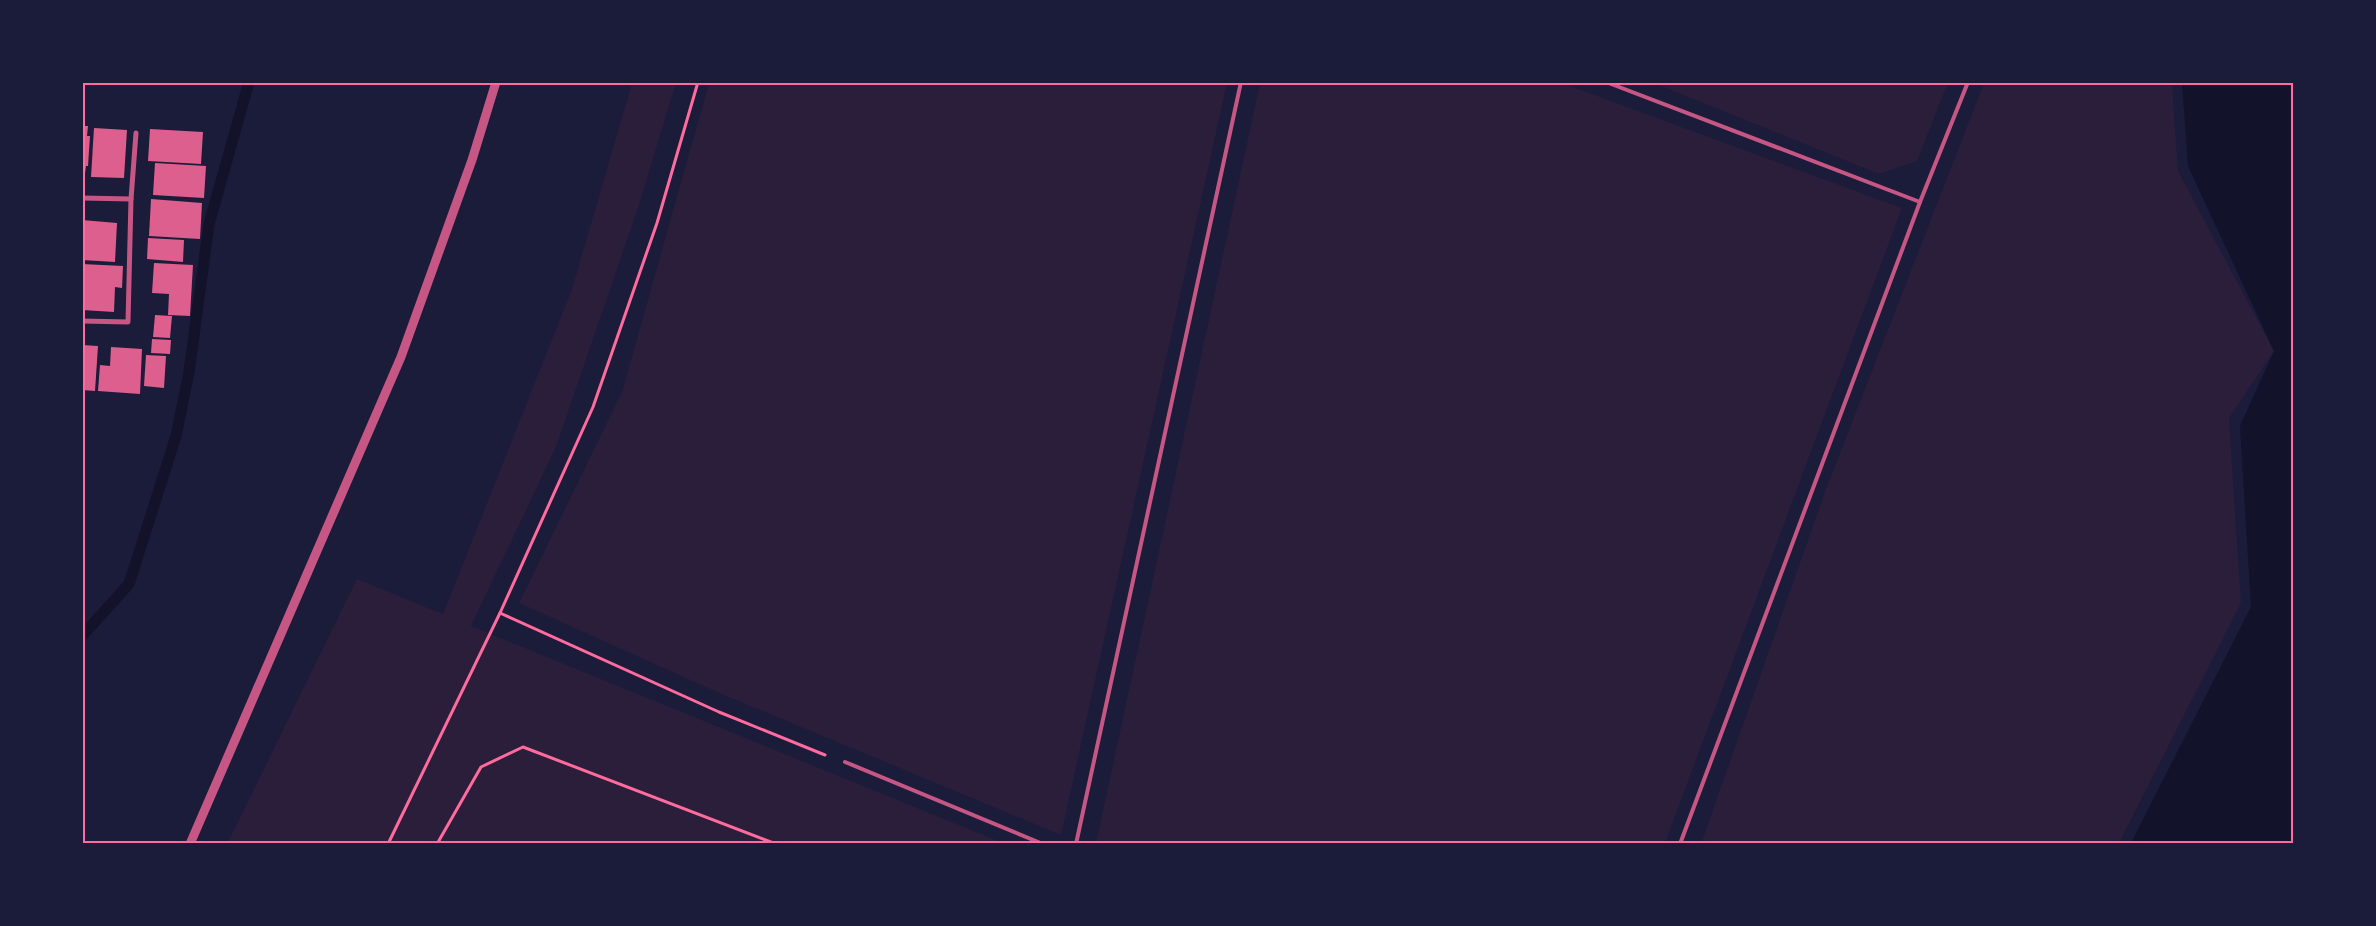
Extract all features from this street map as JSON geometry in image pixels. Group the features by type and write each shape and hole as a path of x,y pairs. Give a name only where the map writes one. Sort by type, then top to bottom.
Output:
{"street":[{"path":"190,844 401,357 472,160 496,82"},
{"path":"82,321 128,322 131,199 136,133"},
{"path":"82,198 131,199"}],"lane":[{"path":"1076,844 1240,82"},
{"path":"1606,82 1920,202"},
{"path":"1680,844 1920,202 1968,82"},
{"path":"844,762 1043,844"}],"path":[{"path":"388,844 500,613 593,407 657,223 698,82"},
{"path":"500,613 719,712 844,762"},
{"path":"436,844 481,767 523,747 776,844"}],"shaded area":[{"path":"1948,82 1917,161 1879,174 1654,83"},
{"path":"632,83 676,83 638,208 556,447 471,626 1003,843 227,844 357,579 443,614 572,289"},
{"path":"709,83 1227,83 1061,835 719,693 519,603 622,392"},
{"path":"1260,83 1562,83 1902,208 1665,843 1096,843"},
{"path":"1984,83 2172,83 2178,171 2274,351 2229,418 2241,603 2119,843 1701,844 1826,489"},
{"path":"2182,83 2293,83 2293,843 2131,843 2251,607 2240,426 2274,351 2188,166"}],"building":[{"path":"82,126 88,126 87,136 90,136 88,166 86,166 84,181 82,181"},
{"path":"94,128 127,130 124,178 91,177"},
{"path":"150,129 203,132 201,164 148,161"},
{"path":"155,163 206,166 204,198 153,195"},
{"path":"151,199 202,203 200,239 149,236"},
{"path":"82,220 117,223 115,262 82,260"},
{"path":"148,238 184,240 183,262 147,259"},
{"path":"154,263 193,265 190,316 168,315 169,294 152,293"},
{"path":"82,264 123,266 122,288 115,287 114,312 82,310"},
{"path":"155,315 172,316 170,338 153,337"},
{"path":"152,339 171,340 170,354 151,353"},
{"path":"82,345 98,346 95,391 82,390"},
{"path":"111,347 142,349 140,394 98,391 100,365 110,366"},
{"path":"146,355 166,356 164,388 144,386"}],"waterway":[{"path":"82,636 129,584 176,436 189,372 209,224 249,82"}]}
